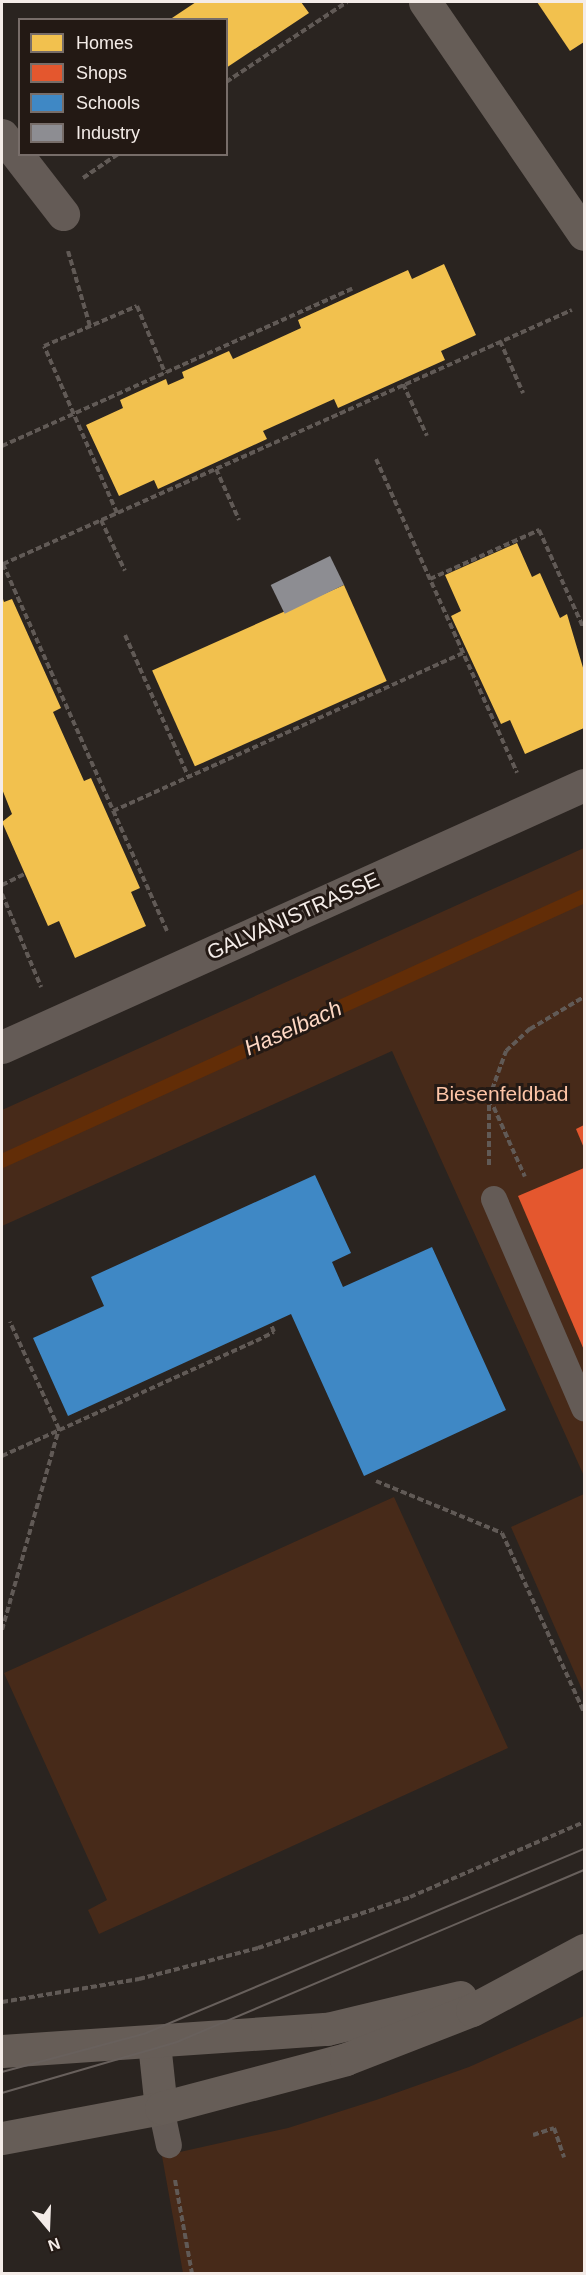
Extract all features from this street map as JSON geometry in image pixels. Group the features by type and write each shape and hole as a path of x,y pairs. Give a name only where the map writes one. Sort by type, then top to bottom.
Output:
{"street":[{"path":"425,2 585,234"},
{"path":"2,135 18,156"},
{"path":"18,156 63,214"},
{"name":"GALVANISTRASSE","path":"2,1047 585,784"},
{"path":"2,2138 161,2108 276,2080 401,2040 472,2010 531,1976 585,1950"},
{"path":"2,2051 154,2043 327,2029 531,1976"},
{"path":"154,2043 161,2108"}],"lane":[{"path":"494,1199 585,1408"},
{"path":"161,2108 169,2145"}],"path":[{"path":"228,81 346,2"},
{"path":"80,180 115,156"},
{"path":"63,214 71,275 90,326"},
{"path":"2,446 352,289"},
{"path":"117,513 44,346 137,306 165,373"},
{"path":"168,934 2,563 572,310"},
{"path":"500,341 523,393"},
{"path":"403,384 427,436"},
{"path":"376,459 518,776"},
{"path":"216,469 239,520"},
{"path":"101,520 124,572"},
{"path":"430,579 539,530 583,627"},
{"path":"125,635 188,776"},
{"path":"113,811 463,653"},
{"path":"2,885 25,874"},
{"path":"2,894 43,990"},
{"path":"494,1199 489,1098 506,1051 530,1029 585,997"},
{"path":"489,1098 526,1181"},
{"path":"2,1630 59,1430 10,1322"},
{"path":"2,1456 256,1341 274,1332 271,1324"},
{"path":"376,1481 502,1533 585,1712"},
{"path":"2,2002 139,1979 258,1948 410,1897 585,1822"},
{"path":"533,2135 554,2128 564,2157"},
{"path":"169,2145 192,2274"}],"green space":[{"name":"Biesenfeldbad","path":"584,848 584,1476 392,1051 2,1226 2,1110"},
{"path":"584,1494 584,1694 511,1527"},
{"path":"394,1497 508,1748 99,1934 88,1910 107,1900 4,1673"},
{"path":"584,2016 584,2273 183,2273 162,2156 288,2128 376,2100 469,2067"}],"building: Homes":[{"path":"196,2 301,2 309,13 228,67 228,18 172,18"},
{"path":"537,2 584,2 584,42 570,51"},
{"path":"444,264 476,335 441,351 445,360 338,408 334,399 263,431 267,439 158,489 154,480 119,496 86,425 123,408 120,400 166,379 168,385 184,378 182,372 229,351 233,359 301,328 298,320 408,270 412,279"},
{"path":"517,543 532,577 540,573 560,618 567,614 584,671 584,728 525,754 510,720 501,724 451,616 461,611 445,575"},
{"path":"344,585 387,681 195,766 152,670"},
{"path":"2,596 4,602 12,599 61,708 53,712 84,781 91,778 140,888 131,892 146,926 75,958 59,921 48,926 2,822 12,814 2,789"}],"building: Shops":[{"path":"584,1125 584,1148 576,1129"},
{"path":"584,1168 584,1350 518,1196"}],"building: Schools":[{"path":"315,1175 351,1253 332,1262 343,1287 432,1247 506,1410 364,1476 291,1314 68,1416 33,1338 104,1306 91,1277"}],"building: Industry":[{"path":"330,556 344,585 285,614 271,585"}],"waterway":[{"name":"Haselbach","path":"2,1161 584,896"}],"tram line":[{"path":"2,2072 144,2034 584,1849"},
{"path":"2,2093 177,2042 584,1870"}]}
